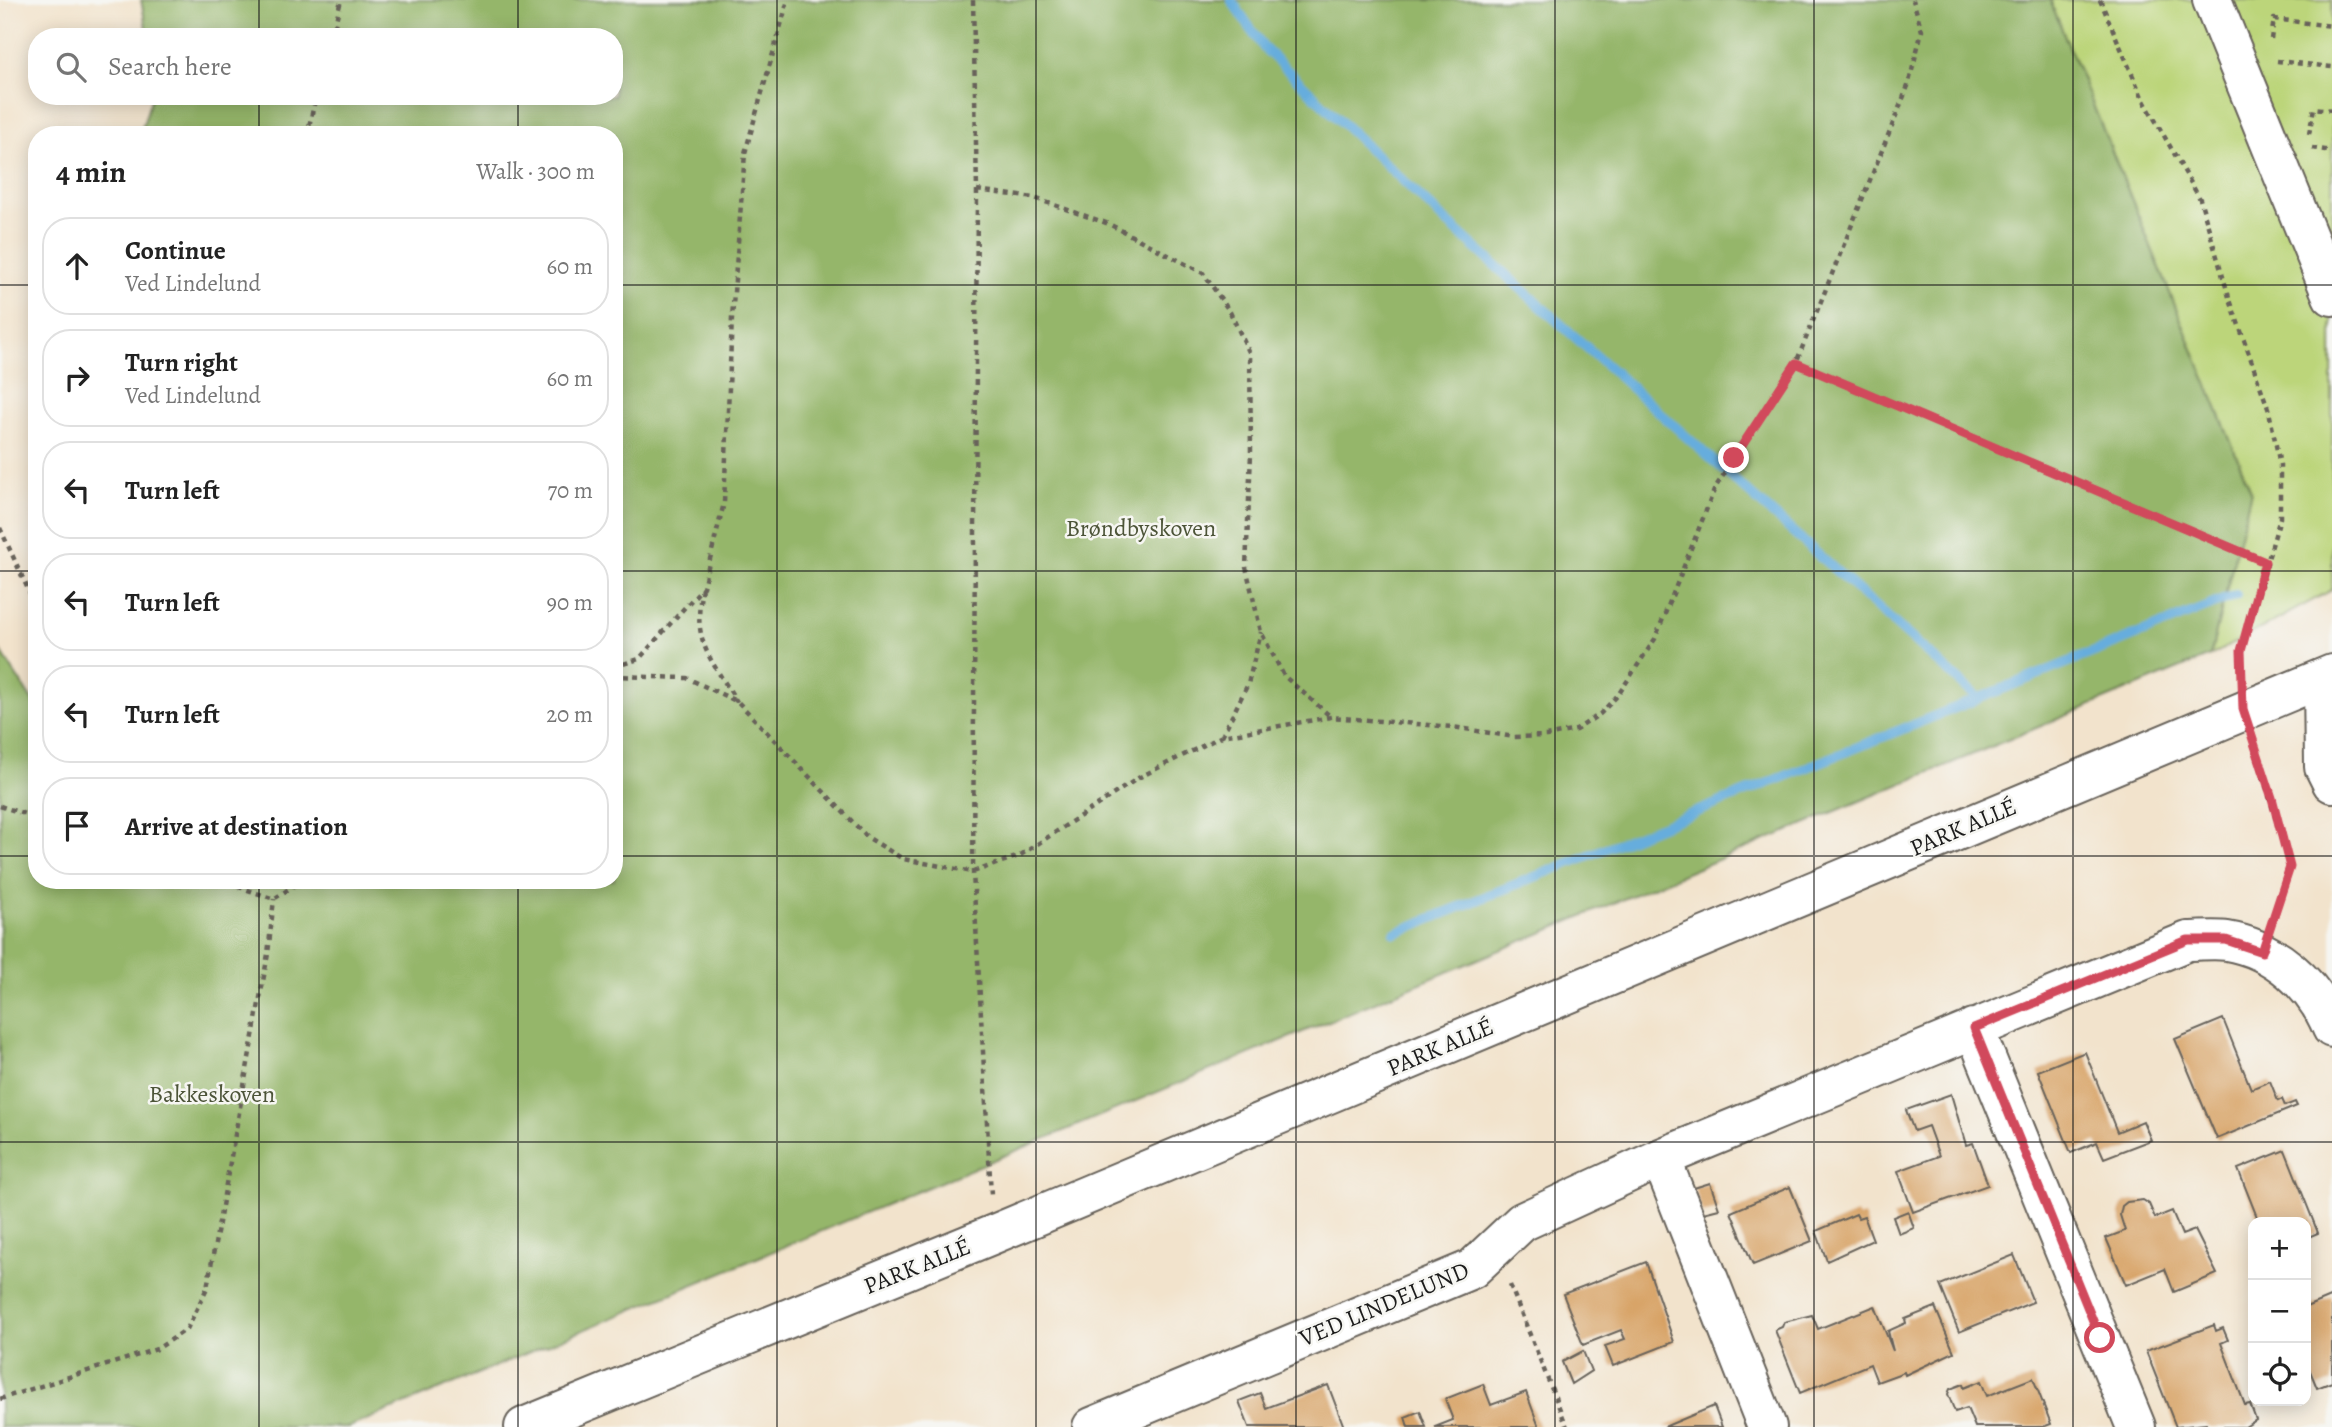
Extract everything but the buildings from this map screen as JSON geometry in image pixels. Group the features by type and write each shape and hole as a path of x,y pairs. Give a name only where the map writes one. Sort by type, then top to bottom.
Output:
{"street":[{"path":"2212,0 2251,58 2332,296"},
{"path":"2329,680 2324,767 2332,783"},
{"name":"PARK ALLÉ","path":"534,1424 994,1234 2243,709 2329,680"},
{"name":"VED LINDELUND","path":"1092,1427 1472,1269 1522,1222 1661,1157 2188,940 2226,940 2262,952 2298,976 2322,1004 2332,1028"},
{"path":"1974,1028 2136,1427"},
{"path":"1661,1157 1767,1427"}],"path":[{"path":"334,28 341,0"},
{"path":"789,0 746,153 732,318 724,503 702,587 698,626 703,646 738,702 867,836 903,859 973,872 1019,856 1140,778 1222,736 1331,717 1453,727 1514,737 1546,736 1576,730 1600,714 1618,695 1655,639 1715,488 1796,363 1908,86 1922,31 1913,0"},
{"path":"973,0 976,190 973,872 994,1234"},
{"path":"2100,0 2141,97 2200,198 2229,297 2269,411 2280,465 2280,518 2241,651 2243,709 2272,798 2290,867 2262,952"},
{"path":"2332,26 2274,19 2251,58 2332,67"},
{"path":"309,126 314,105"},
{"path":"2306,148 2314,108 2332,110"},
{"path":"976,190 1034,198 1109,224 1203,273 1230,312 1250,354 1251,454 1246,566 1261,632 1284,676 1331,717"},
{"path":"1796,363 2265,562"},
{"path":"0,528 28,589"},
{"path":"623,664 639,659 702,587"},
{"path":"1222,736 1248,684 1261,632"},
{"path":"623,676 687,678 738,702"},
{"path":"0,806 28,815"},
{"path":"245,889 274,899"},
{"path":"0,1399 157,1349 187,1329 207,1288 268,954 274,899 289,889"},
{"path":"1495,1247 1567,1427"}],"green space":[{"name":"Brøndbyskoven","path":"141,0 2050,0 2251,491 2210,656 349,1427 0,1427 0,650 28,694 28,889 623,889 623,126 143,126 149,105 623,105 623,28 146,28"},
{"path":"2050,0 2332,0 2332,590 2210,656 2251,491"}],"waterway":[{"path":"1231,0 1264,48 1440,216 1977,697"},
{"path":"1395,933 2236,595"}],"route":[{"path":"1734,458 1796,363 2265,562 2241,651 2243,709 2272,798 2290,867 2262,952 2226,940 2188,940 1974,1028 2100,1338"}],"park label":[{"name":"Bakkeskoven","path":"212,1094"}]}
